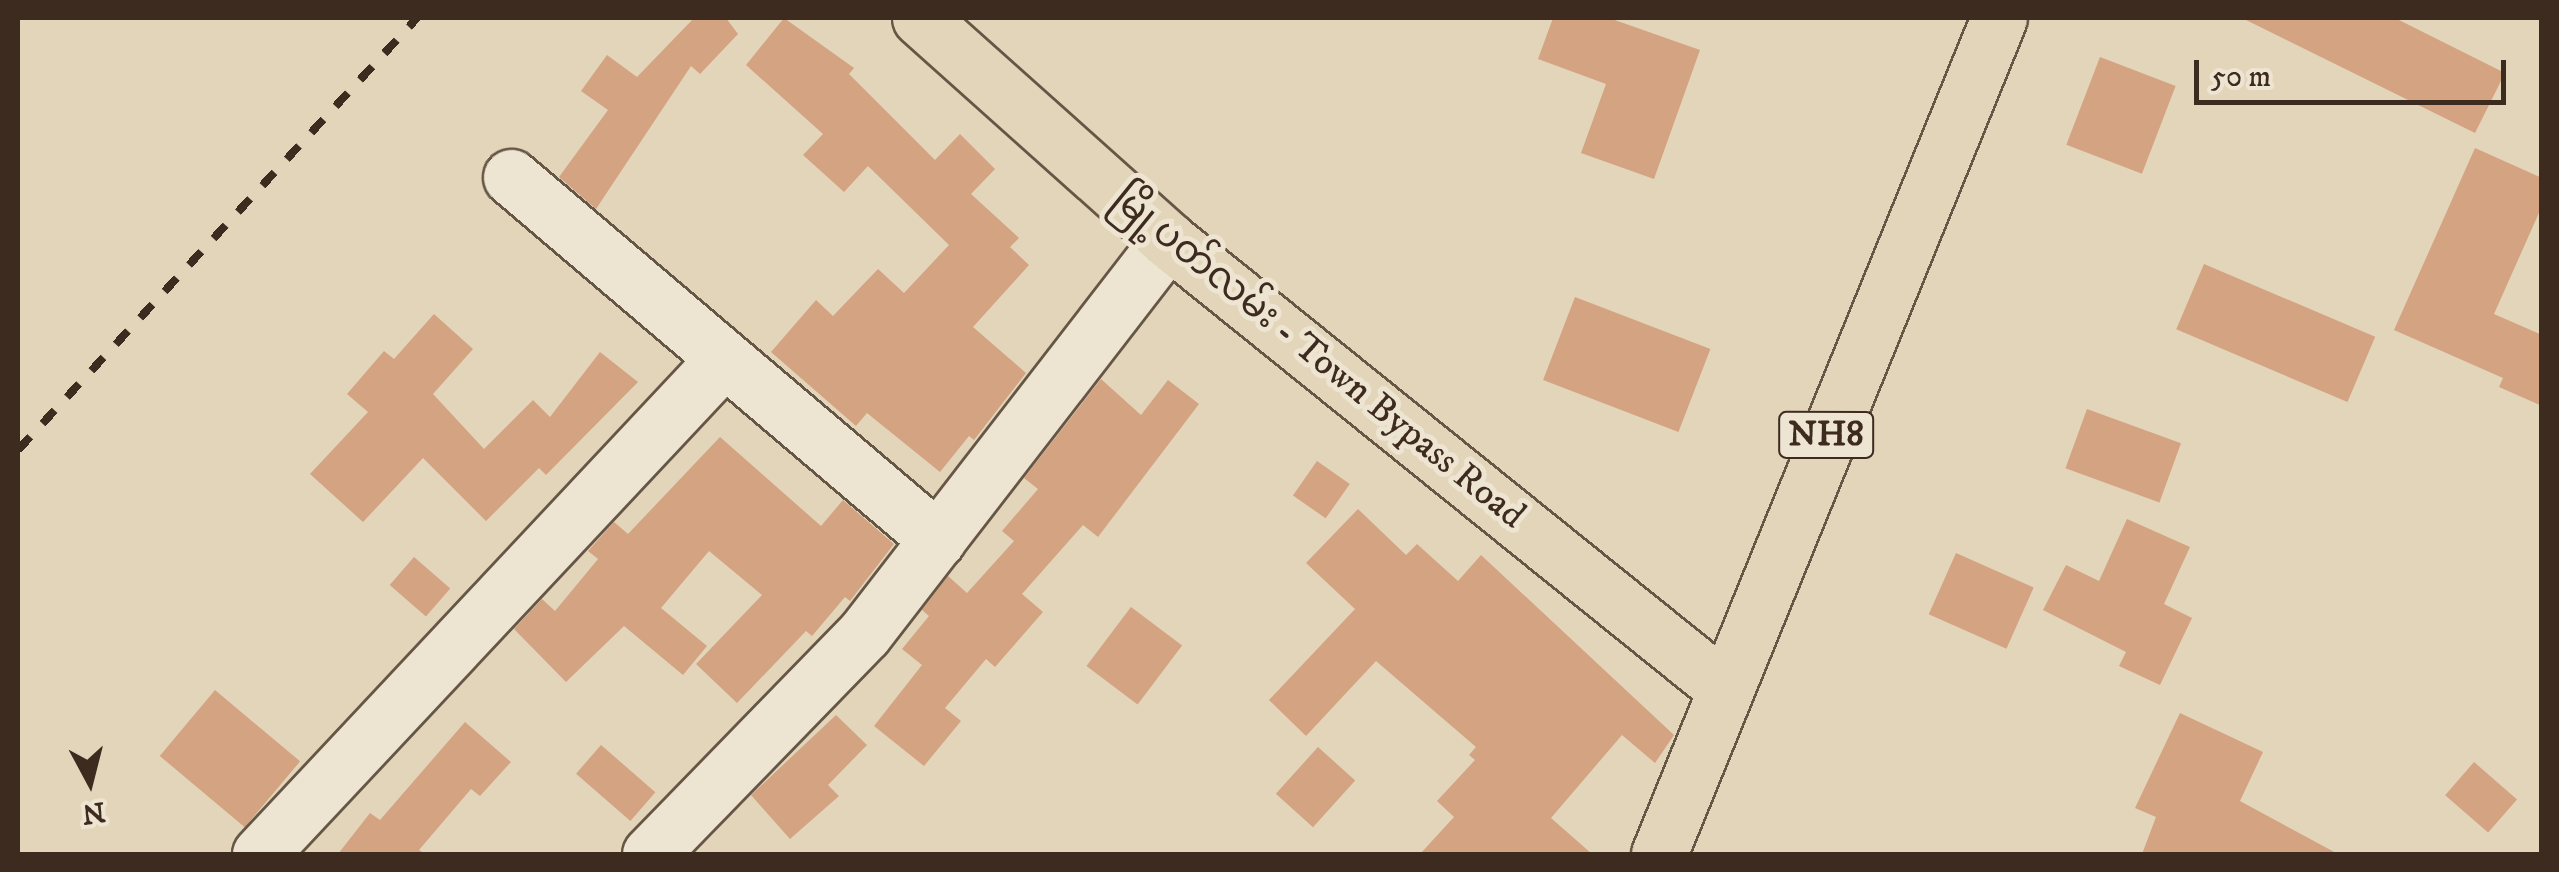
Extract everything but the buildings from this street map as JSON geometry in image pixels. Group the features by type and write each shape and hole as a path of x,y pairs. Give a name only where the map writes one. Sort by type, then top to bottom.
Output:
{"main road":[{"name":"မြို့ပတ်လမ်း - Town Bypass Road","path":"920,18 1168,240 1724,688"},
{"name":"NH8","path":"1659,854 2000,18"}],"street":[{"path":"511,177 722,361 938,540"},
{"path":"650,854 817,690 938,540 1168,240"},
{"path":"260,854 722,361"}],"railway":[{"path":"18,450 417,18"}]}
